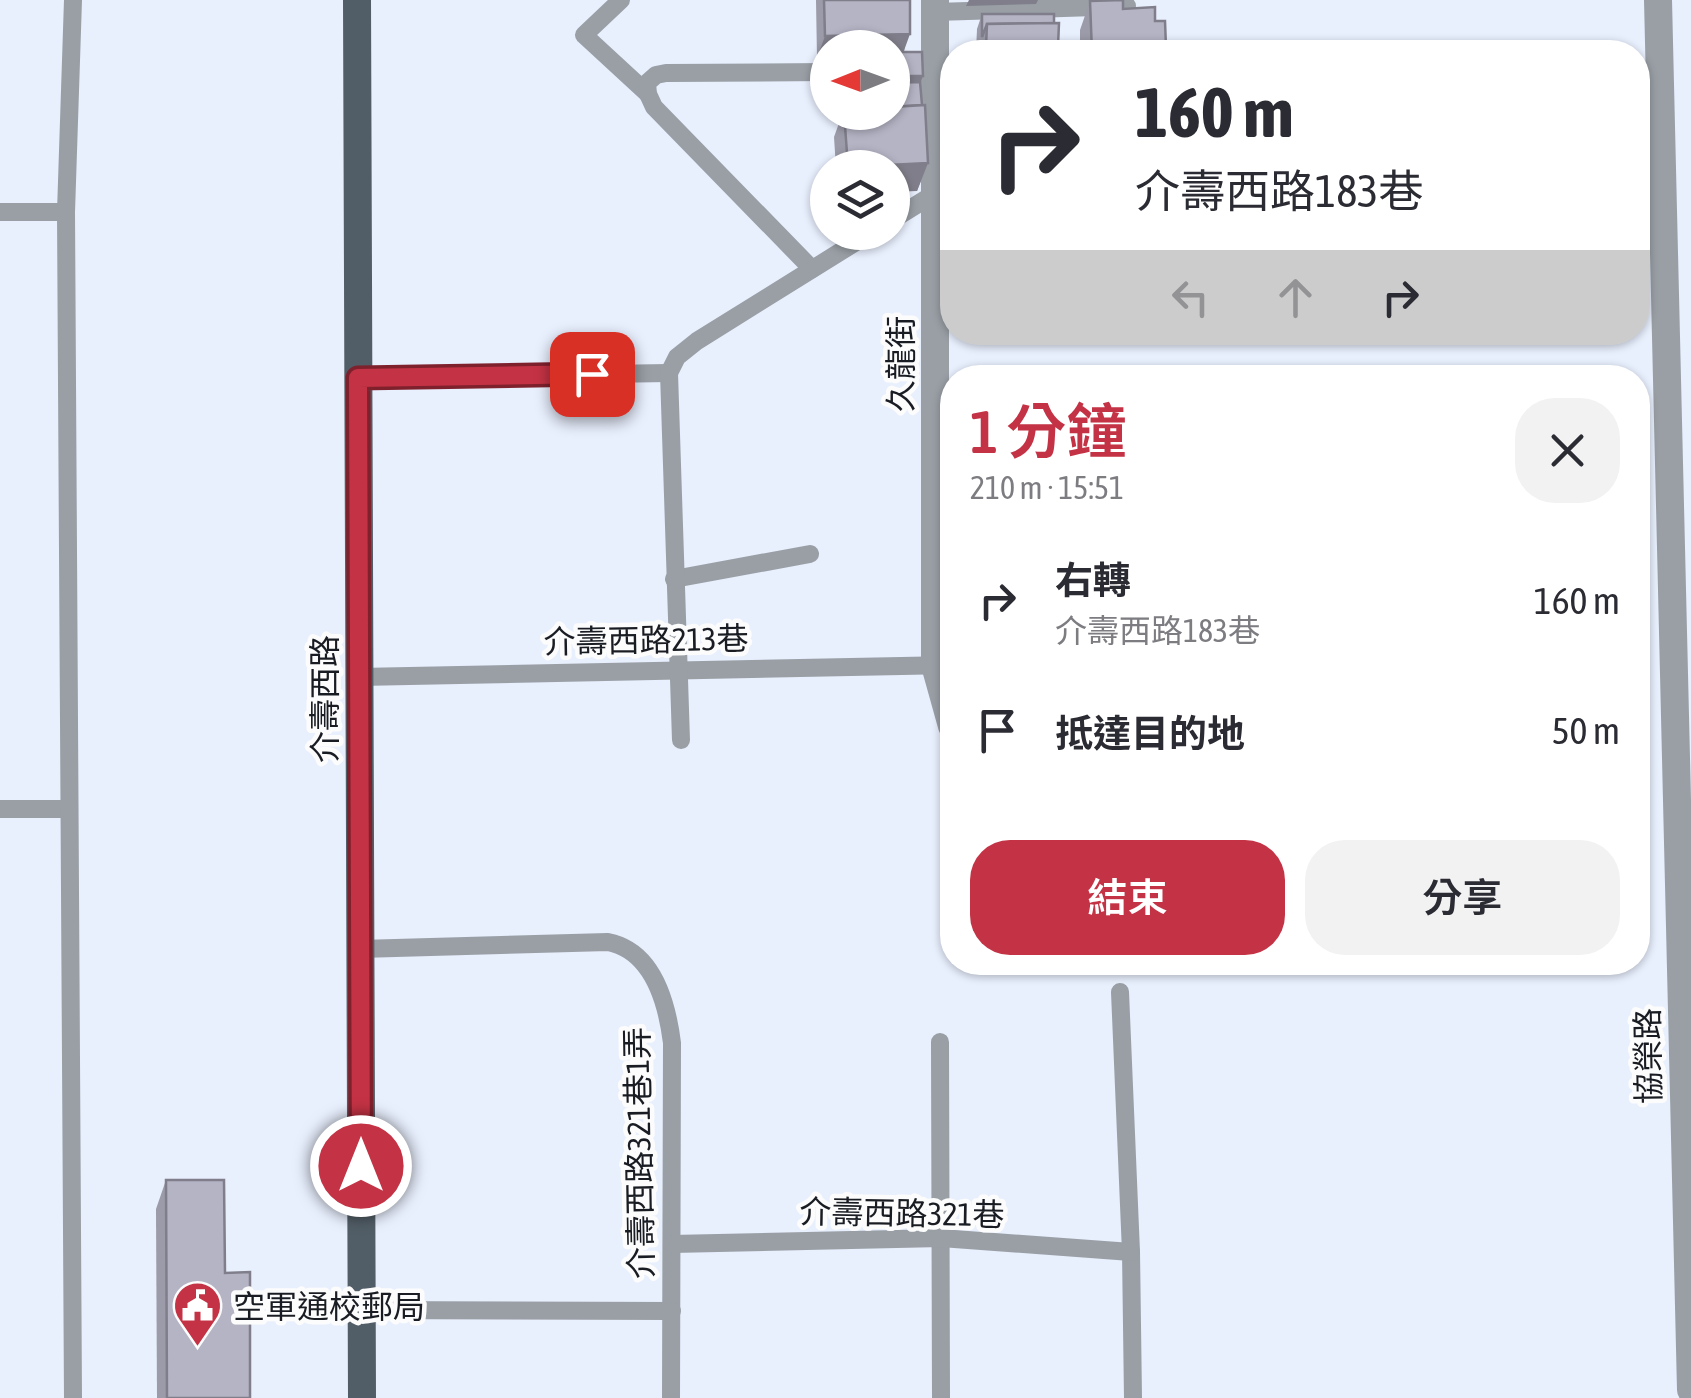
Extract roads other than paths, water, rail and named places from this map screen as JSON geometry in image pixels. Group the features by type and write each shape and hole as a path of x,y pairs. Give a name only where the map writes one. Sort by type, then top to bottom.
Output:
{"main road":[{"name":"介壽西路","path":"357,0 362,1398"}],"street":[{"name":"協榮路","path":"1658,0 1691,1390"},
{"name":"久龍街","path":"935,6 928,72 940,235"}],"lane":[{"path":"73,1398 66,212 74,0"},
{"path":"621,0 584,35 648,94 654,106 812,269"},
{"path":"935,6 1128,6"},
{"path":"648,94 647,84 656,74 810,72"},
{"path":"910,209 934,194"},
{"path":"0,212 66,212"},
{"path":"680,740 669,373 676,357 697,341 843,250"},
{"path":"358,378 669,373"},
{"path":"674,580 810,554"},
{"name":"介壽西路213巷","path":"359,677 940,664"},
{"path":"0,809 69,809"},
{"name":"介壽西路321巷1弄","path":"360,949 608,942 638,954 651,973 669,1017 672,1044 672,1398"},
{"path":"1120,992 1131,1252 1132,1398"},
{"path":"940,1042 942,1398"},
{"name":"介壽西路321巷","path":"672,1244 941,1238 1131,1252"},
{"path":"361,1310 672,1311"}],"place":[{"name":"空軍通校郵局","path":"198,1348"}]}
